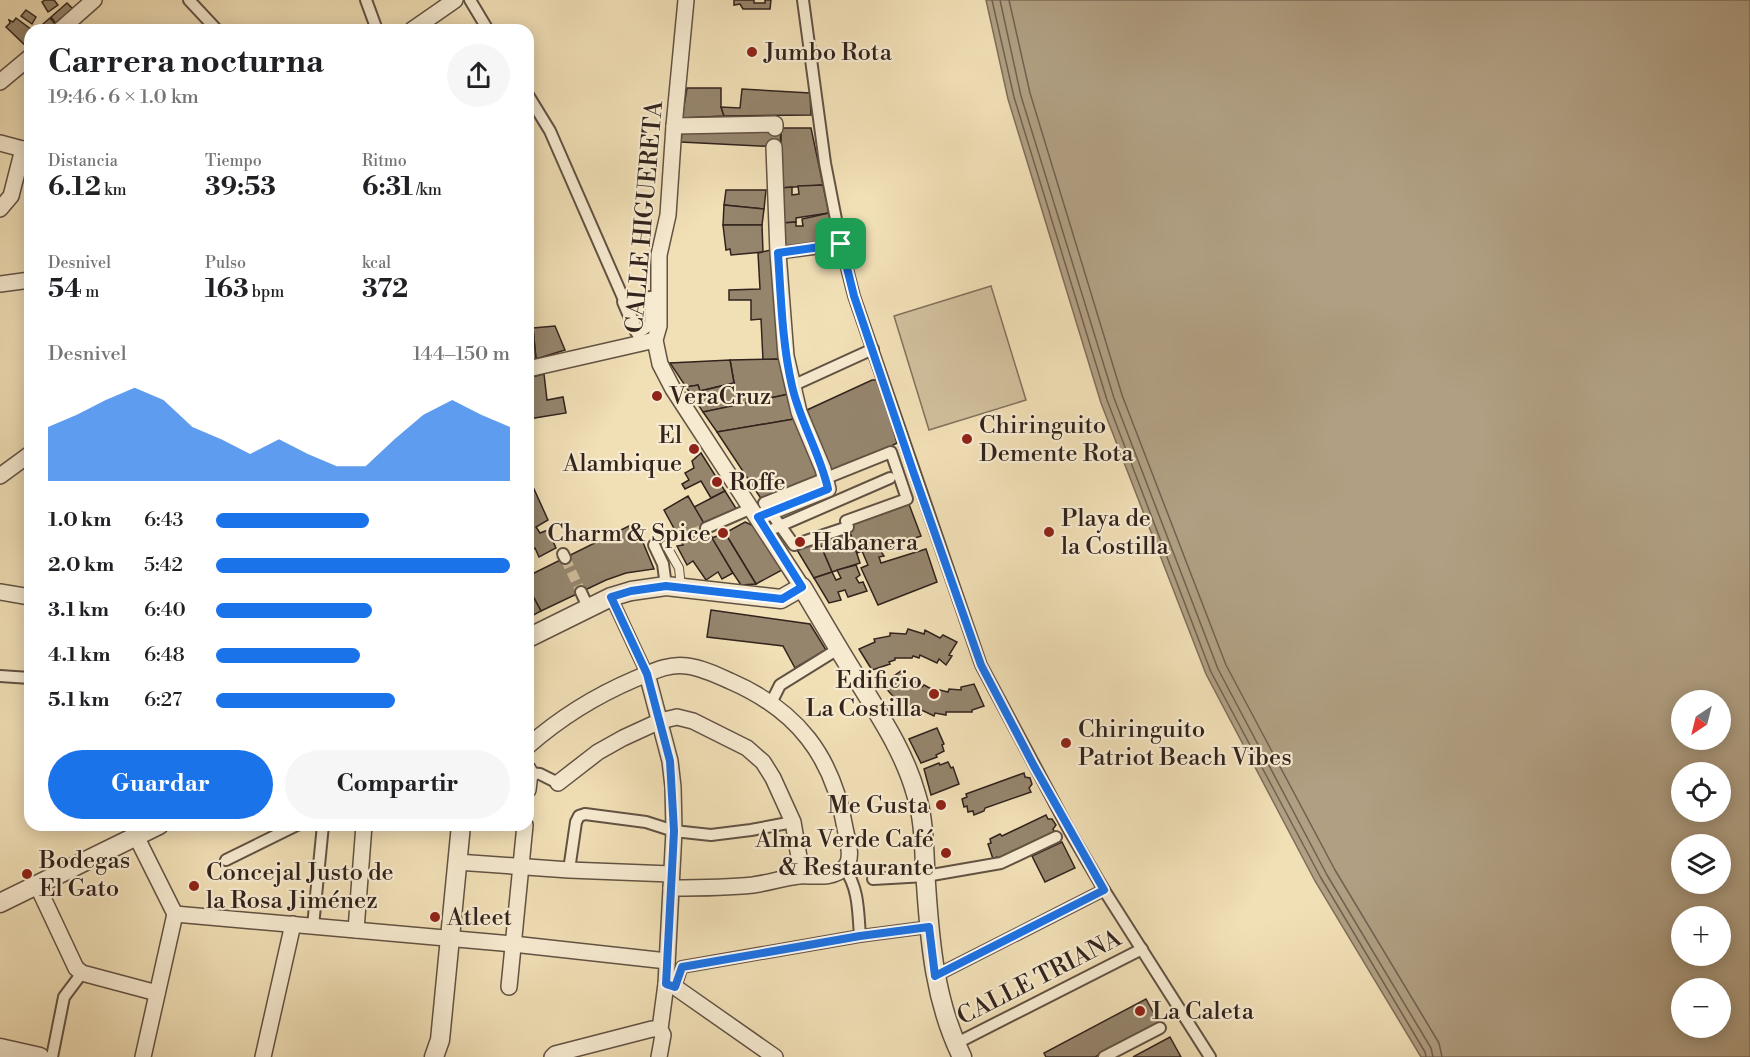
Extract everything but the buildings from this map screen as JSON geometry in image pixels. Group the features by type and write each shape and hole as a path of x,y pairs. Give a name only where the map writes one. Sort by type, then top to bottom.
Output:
{"street":[{"path":"67,24 94,0"},
{"path":"189,0 211,24"},
{"path":"366,0 375,24"},
{"path":"421,24 455,0"},
{"path":"470,0 484,24"},
{"name":"CALLE HIGUERETA","path":"686,0 668,215 659,255 659,326 655,340 660,364 673,389 773,529 802,587"},
{"path":"802,0 825,163 854,296 981,665 1034,766 1104,890 1210,1057"},
{"path":"0,82 24,62"},
{"path":"534,105 550,131 625,301 638,338"},
{"path":"674,126 778,125"},
{"path":"0,144 24,150"},
{"path":"706,528 828,489 824,469 799,412 786,356 778,253 774,147"},
{"path":"0,209 11,195 24,156"},
{"path":"778,253 841,244"},
{"path":"0,284 24,281"},
{"path":"625,301 651,297 650,325 638,338"},
{"path":"534,367 638,338 655,340"},
{"path":"792,386 873,349"},
{"path":"826,478 891,452 907,499 846,521 848,526 794,545 773,529 890,478"},
{"path":"0,476 24,458"},
{"path":"654,545 674,587"},
{"path":"534,634 584,600 611,597 631,591 674,587 782,599 802,587 891,734 906,765 917,796 935,976 941,1003 958,1050"},
{"path":"0,592 24,596"},
{"path":"611,597 647,674 670,761 674,831 667,961 670,985 660,1029 663,1035 659,1057"},
{"path":"771,703 780,685 838,649"},
{"path":"457,862 569,870 716,888 754,885 799,876 815,877 833,874 845,869 849,861 842,812 832,780 817,750 797,724 771,703 713,673 687,666 670,666 647,674 603,693 572,711 534,741"},
{"path":"0,676 24,678"},
{"path":"534,772 558,783 598,752 660,721 677,717 693,721 747,748 763,762 793,822 799,857 799,876"},
{"path":"569,870 576,822 579,816 585,814 646,822 674,831 711,835 793,822"},
{"path":"0,903 134,831 175,914 143,1057"},
{"path":"226,860 285,831"},
{"path":"313,926 322,831"},
{"path":"356,930 364,831"},
{"path":"434,1057 440,1040 460,831"},
{"path":"509,987 524,831"},
{"path":"873,879 926,876 1001,863 1056,837"},
{"path":"845,869 853,881 862,936"},
{"path":"37,885 76,968 82,973 158,993"},
{"path":"935,976 1104,890"},
{"path":"175,914 513,944 667,961"},
{"path":"263,1057 293,924"},
{"path":"670,985 682,967 862,936 929,927"},
{"name":"CALLE TRIANA","path":"958,1050 1142,949"},
{"path":"52,1057 64,998 82,973"},
{"path":"670,985 774,1057"},
{"path":"1104,1057 1160,1028"},
{"path":"552,1057 566,1051 652,1029 660,1029"},
{"path":"0,1048 40,1057"}],"lane":[{"path":"666,545 679,568 674,587"}],"shaded area":[{"path":"991,286 1026,400 929,430 894,316"}],"water":[{"path":"986,0 1750,0 1750,1057 1421,1057 1315,881 1206,674 1101,403 1008,99"}],"tunnel":[{"path":"680,539 706,528"},
{"path":"565,558 581,592"}],"place":[{"name":"Jumbo Rota","path":"752,52"},
{"name":"VeraCruz","path":"657,396"},
{"name":"Chiringuito Demente Rota","path":"967,439"},
{"name":"El Alambique","path":"694,449"},
{"name":"Roffe","path":"717,482"},
{"name":"Playa de la Costilla","path":"1049,532"},
{"name":"Charm & Spice","path":"723,533"},
{"name":"Habanera","path":"800,542"},
{"name":"Edificio La Costilla","path":"934,694"},
{"name":"Chiringuito Patriot Beach Vibes","path":"1066,743"},
{"name":"Me Gusta","path":"941,805"},
{"name":"Alma Verde Café & Restaurante","path":"946,853"},
{"name":"Bodegas El Gato","path":"27,874"},
{"name":"Concejal Justo de la Rosa Jiménez","path":"194,886"},
{"name":"Atleet","path":"435,917"},
{"name":"La Caleta","path":"1140,1011"}],"route":[{"path":"841,244 854,296 981,665 1006,715 1104,890 935,976 929,927 860,936 682,967 675,987 666,984 674,831 670,761 647,674 611,597 631,591 666,586 782,599 802,587 758,517 828,489 824,469 799,412 792,386 786,356 778,253 841,244"}]}
